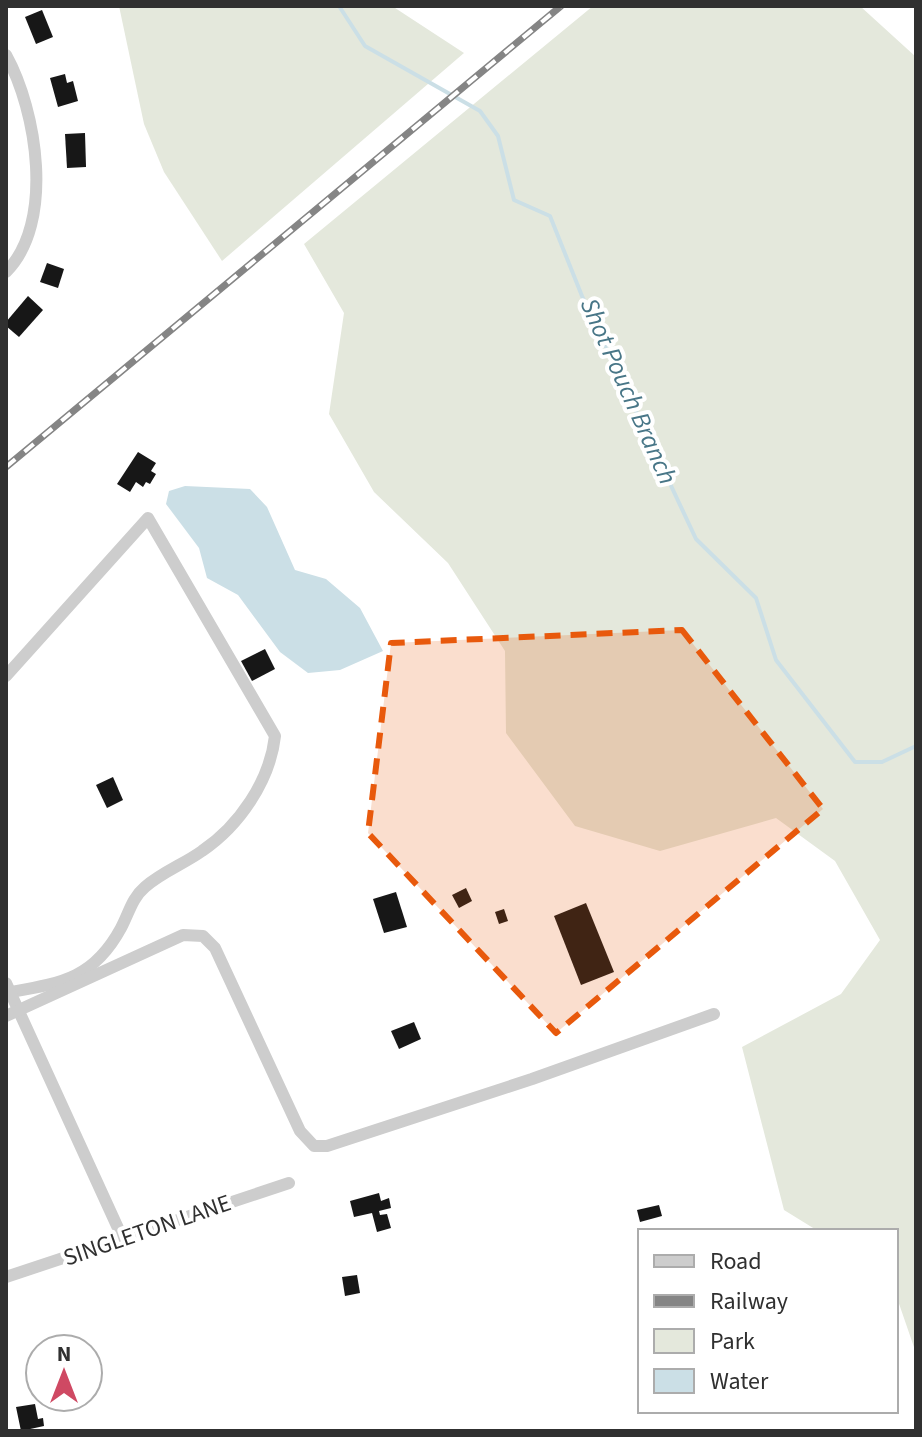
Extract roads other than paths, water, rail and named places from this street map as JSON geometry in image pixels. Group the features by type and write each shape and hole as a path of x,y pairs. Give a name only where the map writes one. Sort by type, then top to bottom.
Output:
{"street":[{"path":"6,55 30,122 37,171 27,236 14,264 6,272"},
{"path":"6,676 148,518 275,736 263,780 227,831 136,896 100,961 82,973 54,984 8,987 123,1239"},
{"path":"6,1016 183,935 203,936 215,948 300,1131 314,1146 327,1146 532,1079 714,1014"},
{"name":"SINGLETON LANE","path":"6,1277 289,1183"}],"water":[{"path":"185,486 250,489 267,507 295,570 326,579 360,608 383,651 340,670 308,673 280,652 238,595 207,578 199,548 166,504 169,491"}],"waterway":[{"name":"Shot Pouch Branch","path":"339,6 365,46 480,111 498,136 514,200 550,216 582,296 696,539 756,598 776,660 855,762 882,762 916,746"}],"railway":[{"path":"6,467 561,6"}]}
